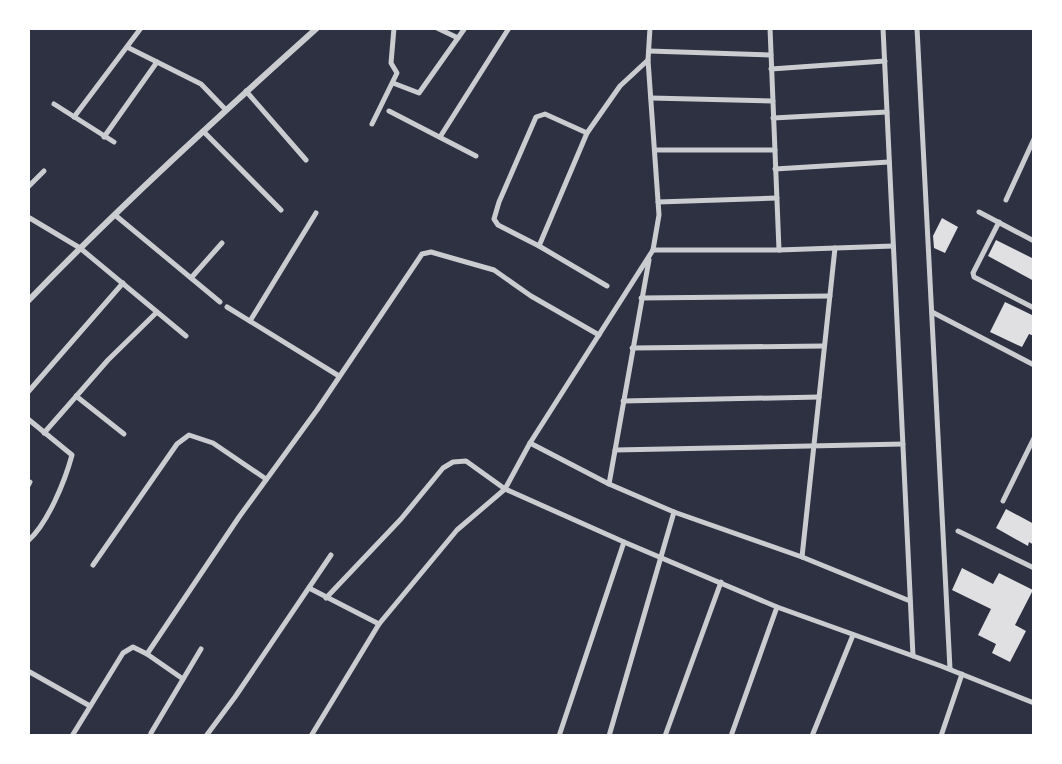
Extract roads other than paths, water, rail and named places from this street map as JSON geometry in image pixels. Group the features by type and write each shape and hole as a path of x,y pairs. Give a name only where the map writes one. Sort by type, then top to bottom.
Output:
{"street":[{"path":"74,117 141,28"},
{"path":"28,301 226,110 317,28"},
{"path":"372,124 397,73 391,63 394,28"},
{"path":"437,28 458,38"},
{"path":"393,83 419,93 465,28"},
{"path":"440,137 509,28"},
{"path":"770,28 779,250"},
{"path":"883,28 913,656"},
{"path":"917,28 950,669"},
{"path":"609,484 640,298 657,234 658,202 648,29"},
{"path":"127,47 201,84 226,110"},
{"path":"649,51 771,55"},
{"path":"539,246 587,132 620,86 648,60"},
{"path":"771,69 885,61"},
{"path":"104,136 157,62"},
{"path":"246,92 306,160"},
{"path":"651,98 773,101"},
{"path":"54,104 114,142"},
{"path":"389,111 476,156"},
{"path":"773,118 887,113"},
{"path":"587,132 545,114 536,117 494,219 498,225 607,286"},
{"path":"204,131 281,211"},
{"path":"1006,200 1034,139"},
{"path":"655,150 775,150"},
{"path":"775,169 889,162"},
{"path":"28,187 44,171"},
{"path":"658,202 776,198"},
{"path":"979,212 1034,241"},
{"path":"250,321 316,213"},
{"path":"115,215 220,302"},
{"path":"28,216 80,248 186,335"},
{"path":"999,222 974,268 974,277 1034,308"},
{"path":"191,278 222,243"},
{"path":"652,252 893,246"},
{"path":"802,557 835,248"},
{"path":"147,654 422,254 431,252 494,270 531,296 599,335"},
{"path":"311,736 379,625 457,530 505,489 530,443 652,252"},
{"path":"28,392 123,283"},
{"path":"640,298 830,296"},
{"path":"227,307 339,376"},
{"path":"44,433 108,360 157,312"},
{"path":"932,312 1034,365"},
{"path":"632,348 824,346"},
{"path":"76,396 124,434"},
{"path":"623,401 819,397"},
{"path":"28,419 72,455 41,526 28,541"},
{"path":"93,565 177,444 189,435 213,443 266,479"},
{"path":"1003,501 1034,438"},
{"path":"530,443 609,484 674,512 802,557 910,601"},
{"path":"615,450 903,444"},
{"path":"326,598 401,519 443,468 453,462 466,461 505,489 624,542 777,607 950,669 1034,703"},
{"path":"609,736 674,512"},
{"path":"958,530 1034,568"},
{"path":"559,736 624,542"},
{"path":"206,736 331,555"},
{"path":"665,736 721,582"},
{"path":"309,588 379,625"},
{"path":"731,736 777,607"},
{"path":"812,736 853,635"},
{"path":"72,736 123,653 133,647 183,680"},
{"path":"151,733 201,649"},
{"path":"28,671 90,706"},
{"path":"941,736 962,674"}]}
